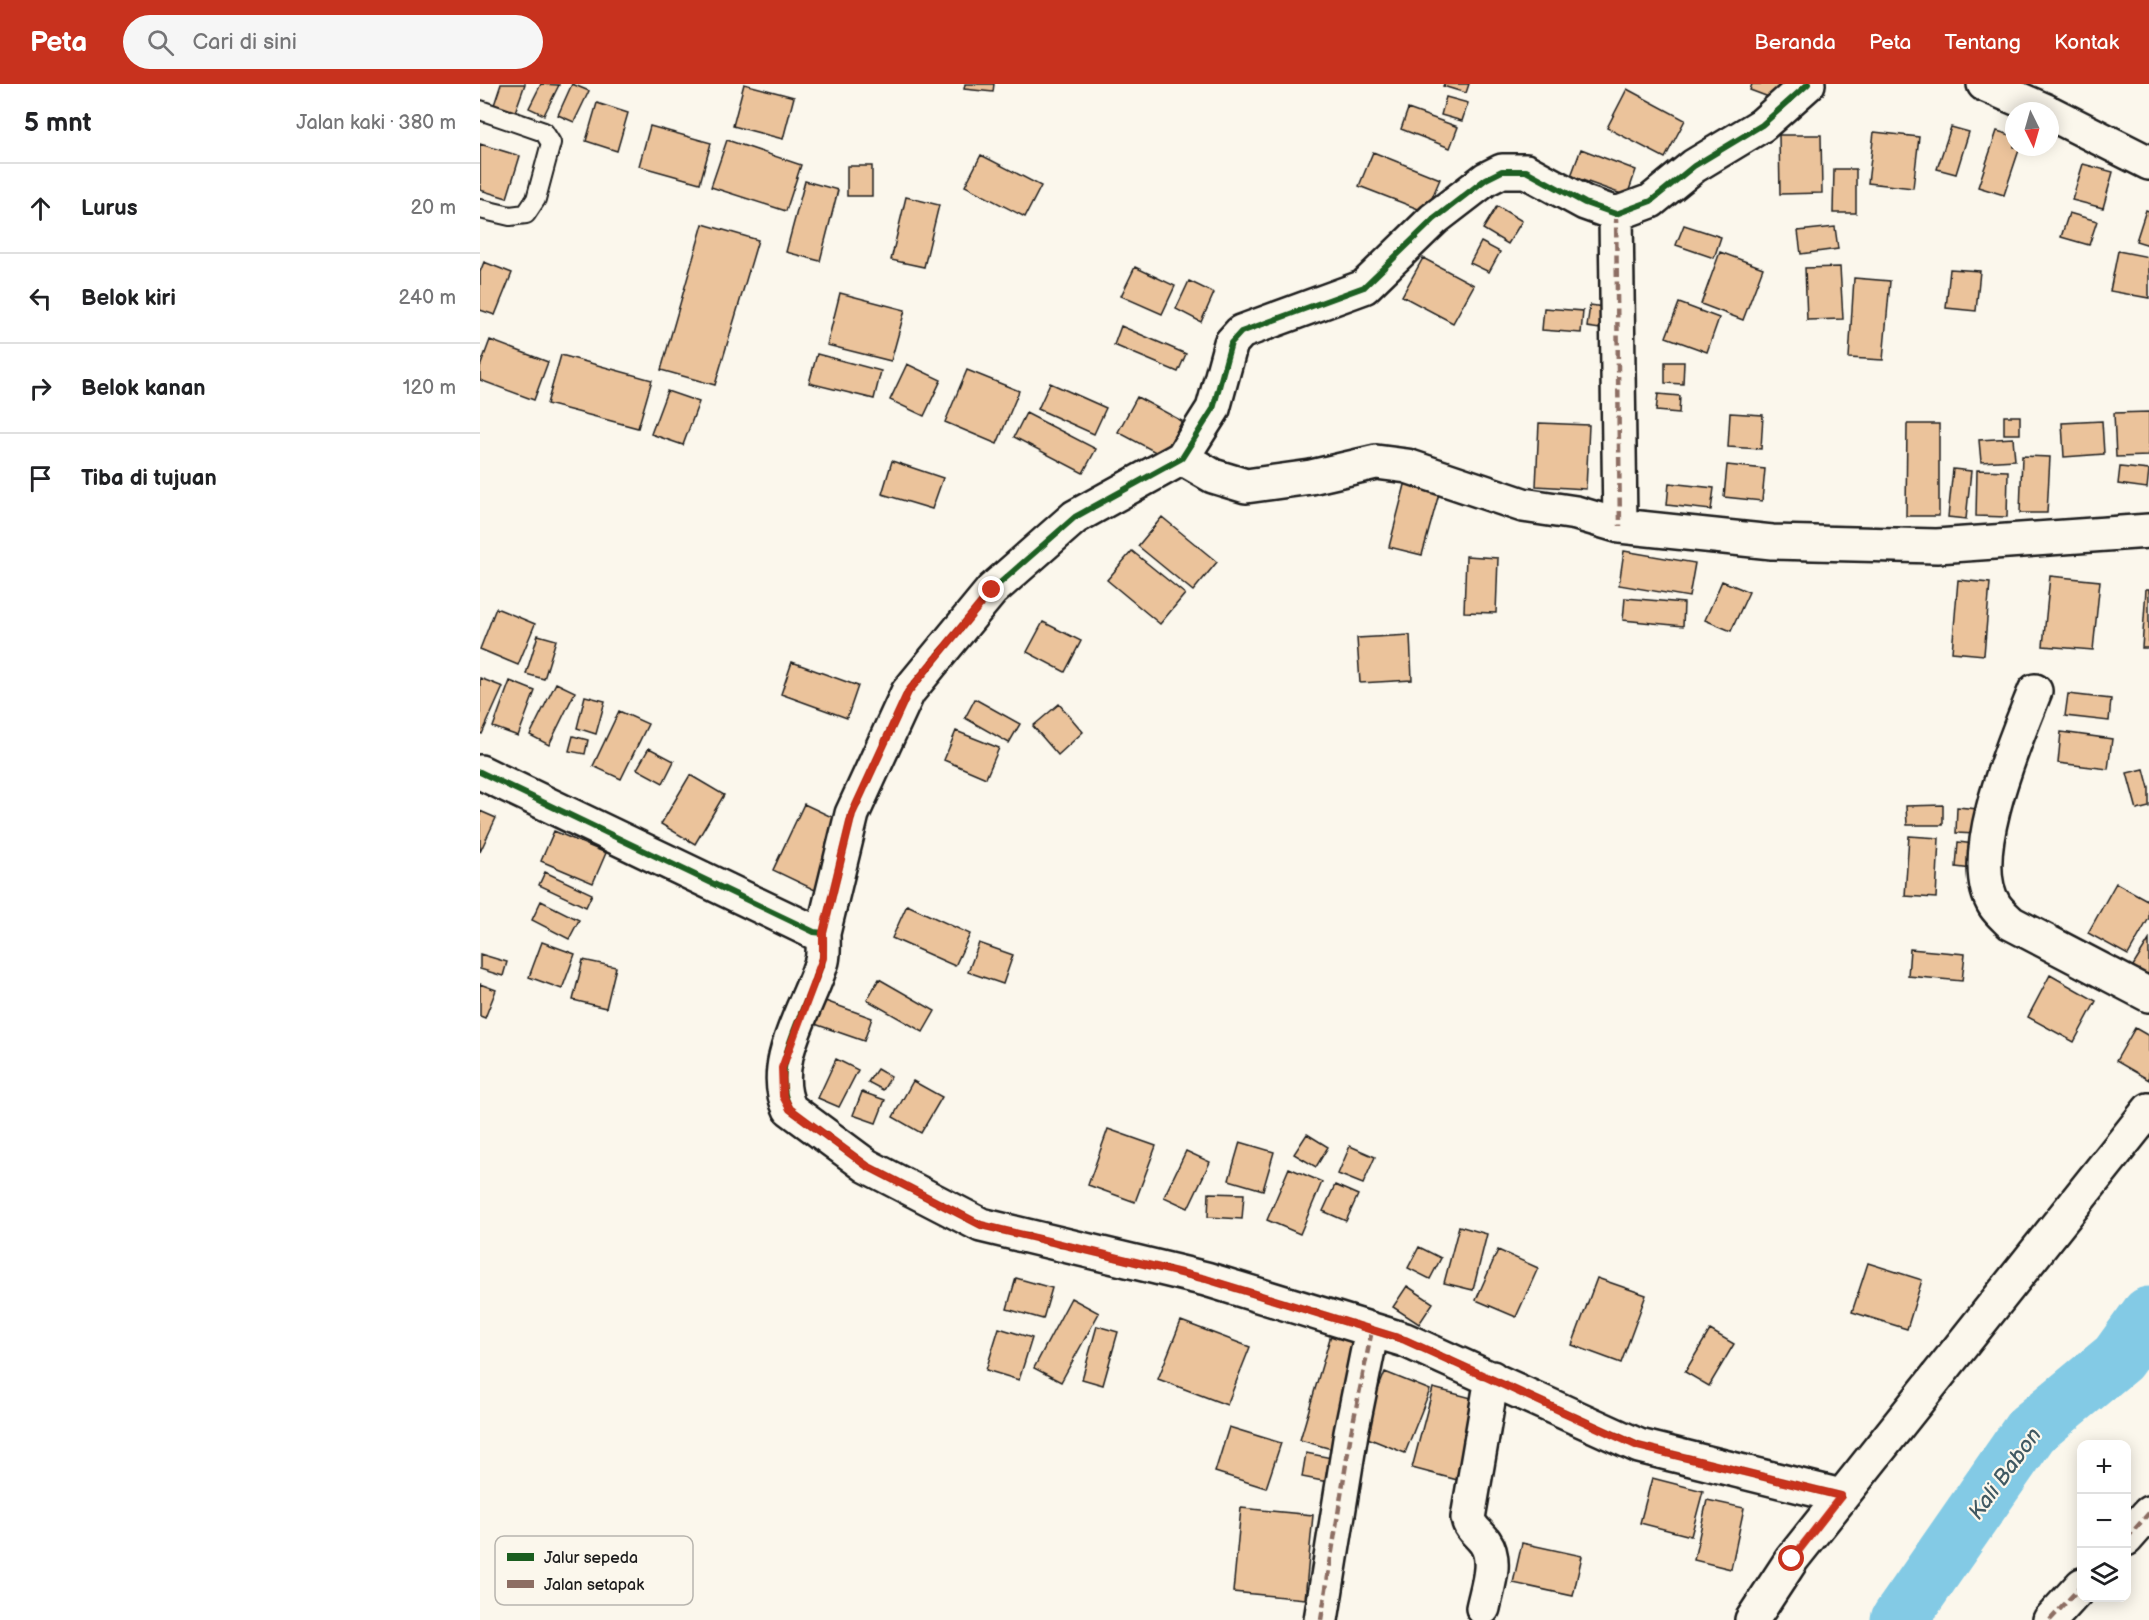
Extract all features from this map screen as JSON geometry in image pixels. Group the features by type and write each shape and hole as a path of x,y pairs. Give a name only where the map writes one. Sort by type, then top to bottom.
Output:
{"street":[{"path":"1808,84 1762,125 1694,166 1651,201 1616,214 1585,203 1526,171 1502,171 1486,179 1434,219 1364,287 1240,332 1231,343 1213,409 1182,458 1075,517 992,590 908,692 852,814 823,933 823,958 782,1068 783,1096 790,1109 867,1166 981,1225 1206,1279 1405,1340 1638,1446 1841,1496"},
{"path":"1984,84 2025,102"},
{"path":"2059,118 2149,164"},
{"path":"1616,214 1620,526"},
{"path":"1182,458 1213,476 1245,486 1311,477 1376,462 1407,466 1523,505 1576,513 1620,526 1772,542 1937,546 2149,531"},
{"path":"2035,691 1999,783 1987,842 1987,885 1995,906 2011,923 2149,995"},
{"path":"480,772 792,922 823,933"},
{"path":"1752,1620 1792,1559 1841,1496 2149,1110"},
{"path":"1321,1620 1351,1433 1372,1330"},
{"path":"1483,1608 1491,1558 1485,1542 1469,1526 1468,1518 1492,1378"},
{"path":"2131,1534 2149,1514"},
{"path":"2050,1620 2077,1590"}],"lane":[{"path":"480,110 544,132 551,143 536,199 526,214 510,216 480,209"}],"building":[{"path":"501,84 525,84 515,112 494,105"},
{"path":"541,84 559,85 544,115 529,108"},
{"path":"572,84 589,91 574,122 558,115"},
{"path":"744,84 794,97 783,139 733,126"},
{"path":"965,84 994,84 993,92 964,89"},
{"path":"1444,84 1469,84 1466,93 1443,86"},
{"path":"1752,84 1780,84 1774,99 1750,90"},
{"path":"1627,89 1685,120 1665,158 1607,128"},
{"path":"1446,97 1468,103 1462,121 1441,115"},
{"path":"597,103 628,113 617,151 586,141"},
{"path":"1408,109 1458,127 1450,148 1401,129"},
{"path":"650,126 711,143 700,183 639,166"},
{"path":"1951,127 1969,132 1956,174 1937,169"},
{"path":"1997,131 2005,133 2005,156 2017,156 2004,195 1978,187"},
{"path":"1874,132 1919,137 1913,188 1868,183"},
{"path":"1779,135 1821,135 1822,193 1780,194"},
{"path":"727,140 801,165 786,211 711,187"},
{"path":"480,144 520,156 507,198 480,190"},
{"path":"1581,149 1636,170 1627,196 1571,176"},
{"path":"1373,152 1440,179 1426,212 1359,186"},
{"path":"981,155 1041,186 1025,217 965,186"},
{"path":"2083,164 2113,172 2103,208 2072,200"},
{"path":"847,166 872,166 872,196 847,196"},
{"path":"1834,169 1856,169 1856,213 1833,213"},
{"path":"805,181 838,190 820,261 786,252"},
{"path":"906,197 939,205 924,267 891,260"},
{"path":"1497,206 1522,221 1508,244 1483,229"},
{"path":"2146,210 2149,211 2149,245 2136,241"},
{"path":"2069,213 2097,221 2089,245 2061,237"},
{"path":"703,224 758,240 715,385 661,370"},
{"path":"1684,225 1721,237 1714,258 1676,245"},
{"path":"1835,227 1838,249 1801,254 1798,231"},
{"path":"1481,242 1500,252 1489,272 1470,263"},
{"path":"2118,251 2149,257 2149,298 2110,291"},
{"path":"1720,252 1763,268 1743,320 1701,304"},
{"path":"1423,258 1474,285 1453,323 1402,296"},
{"path":"484,262 512,273 495,315 480,310 480,272"},
{"path":"1135,267 1175,286 1162,314 1121,296"},
{"path":"1840,267 1843,319 1807,320 1805,268"},
{"path":"1950,269 1980,271 1976,311 1946,308"},
{"path":"1854,278 1890,281 1883,360 1849,358"},
{"path":"1189,281 1214,293 1201,322 1176,309"},
{"path":"840,293 905,310 891,361 827,345"},
{"path":"1679,303 1719,318 1707,352 1666,337"},
{"path":"1590,305 1610,308 1607,330 1587,327"},
{"path":"1544,308 1583,311 1581,333 1542,330"},
{"path":"1121,326 1186,354 1178,372 1114,345"},
{"path":"490,340 548,362 534,400 480,380 480,367"},
{"path":"817,354 881,371 874,399 809,383"},
{"path":"561,355 652,380 638,428 547,404"},
{"path":"1665,362 1684,362 1683,384 1665,383"},
{"path":"907,364 941,380 924,416 890,400"},
{"path":"967,370 1019,391 997,444 945,422"},
{"path":"1050,383 1106,408 1094,434 1038,409"},
{"path":"667,391 699,402 683,445 651,434"},
{"path":"1658,394 1680,396 1679,413 1656,411"},
{"path":"1137,397 1182,421 1163,456 1118,432"},
{"path":"2149,412 2149,456 2116,457 2114,413"},
{"path":"1026,413 1096,449 1083,473 1014,437"},
{"path":"1730,413 1763,415 1761,449 1728,447"},
{"path":"2004,416 2020,416 2020,434 2004,434"},
{"path":"2102,421 2104,454 2064,457 2062,423"},
{"path":"1539,423 1589,425 1586,489 1536,486"},
{"path":"1907,424 1939,424 1939,516 1906,516"},
{"path":"2013,438 2015,460 1981,462 1979,440"},
{"path":"2022,456 2050,457 2047,513 2020,513"},
{"path":"892,461 943,478 932,509 882,494"},
{"path":"1727,465 1765,469 1762,501 1724,497"},
{"path":"2120,467 2149,470 2147,488 2118,484"},
{"path":"1953,469 1971,471 1966,519 1948,517"},
{"path":"1977,470 2008,471 2007,517 1976,516"},
{"path":"1406,481 1440,490 1422,555 1389,547"},
{"path":"1669,483 1714,488 1711,510 1667,505"},
{"path":"1162,517 1217,562 1193,591 1138,546"},
{"path":"1132,551 1185,594 1160,624 1107,580"},
{"path":"1624,551 1695,563 1689,597 1619,585"},
{"path":"1466,556 1498,558 1496,613 1464,612"},
{"path":"2050,576 2100,581 2093,650 2043,646"},
{"path":"1958,580 1990,583 1984,655 1952,652"},
{"path":"1722,581 1749,592 1731,631 1705,620"},
{"path":"2146,589 2149,589 2149,648 2142,648"},
{"path":"1625,598 1684,603 1683,626 1623,620"},
{"path":"496,608 535,624 518,665 480,649"},
{"path":"1043,622 1081,641 1065,672 1027,652"},
{"path":"538,635 556,640 544,679 526,674"},
{"path":"1410,635 1412,680 1360,683 1357,638"},
{"path":"792,662 858,686 847,718 781,694"},
{"path":"480,678 503,687 482,734 480,733"},
{"path":"510,681 535,691 518,736 493,727"},
{"path":"556,683 575,692 549,745 530,735"},
{"path":"2068,694 2111,699 2109,721 2065,716"},
{"path":"585,696 605,701 596,734 577,728"},
{"path":"975,699 1020,724 1009,743 965,718"},
{"path":"1059,704 1083,732 1058,755 1033,726"},
{"path":"619,711 648,724 621,779 593,766"},
{"path":"956,731 999,748 986,778 944,760"},
{"path":"2061,732 2112,739 2108,769 2058,763"},
{"path":"573,736 588,740 585,754 569,751"},
{"path":"649,748 674,761 663,783 637,769"},
{"path":"2144,769 2149,788 2149,807 2137,810 2127,773"},
{"path":"690,775 724,795 695,844 661,824"},
{"path":"804,804 849,825 817,891 773,870"},
{"path":"1943,805 1943,825 1907,825 1906,806"},
{"path":"1957,807 1978,809 1977,834 1956,833"},
{"path":"480,811 496,818 480,852"},
{"path":"554,831 606,853 593,883 541,861"},
{"path":"1909,836 1939,838 1936,898 1905,896"},
{"path":"1958,842 1983,845 1980,870 1956,867"},
{"path":"545,872 592,894 586,907 539,885"},
{"path":"2116,883 2149,901 2149,918 2128,955 2088,933"},
{"path":"541,901 579,920 569,939 532,920"},
{"path":"907,905 970,934 955,966 892,938"},
{"path":"2149,940 2149,980 2131,969"},
{"path":"542,942 575,954 562,989 529,977"},
{"path":"979,943 1013,955 1003,984 968,972"},
{"path":"1910,949 1965,954 1962,981 1908,976"},
{"path":"480,954 507,962 503,976 480,969"},
{"path":"583,960 616,967 606,1008 573,1000"},
{"path":"2050,975 2096,1001 2074,1042 2028,1017"},
{"path":"879,979 935,1011 923,1032 867,1000"},
{"path":"480,984 496,990 485,1018 480,1016"},
{"path":"817,998 872,1018 864,1041 809,1022"},
{"path":"2135,1028 2149,1036 2149,1080 2116,1061"},
{"path":"836,1059 858,1070 839,1107 818,1098"},
{"path":"877,1069 891,1077 883,1090 868,1082"},
{"path":"913,1081 942,1097 921,1133 893,1117"},
{"path":"862,1092 885,1100 876,1123 853,1115"},
{"path":"1108,1129 1156,1146 1135,1202 1088,1185"},
{"path":"1307,1134 1328,1147 1316,1167 1294,1154"},
{"path":"1240,1142 1274,1152 1263,1190 1229,1180"},
{"path":"1350,1146 1375,1157 1363,1184 1338,1174"},
{"path":"1186,1151 1210,1162 1188,1208 1164,1197"},
{"path":"1289,1168 1322,1182 1300,1234 1267,1220"},
{"path":"1335,1185 1358,1195 1346,1221 1323,1211"},
{"path":"1209,1193 1244,1194 1242,1219 1208,1217"},
{"path":"1459,1226 1487,1234 1473,1290 1444,1283"},
{"path":"1419,1247 1441,1258 1430,1279 1408,1268"},
{"path":"1498,1250 1538,1268 1516,1317 1476,1300"},
{"path":"1868,1263 1922,1280 1907,1329 1852,1312"},
{"path":"1016,1278 1052,1288 1043,1319 1007,1309"},
{"path":"1597,1278 1646,1295 1621,1363 1572,1345"},
{"path":"1407,1286 1433,1303 1419,1324 1393,1307"},
{"path":"1071,1298 1099,1313 1061,1382 1034,1368"},
{"path":"1181,1321 1250,1347 1227,1405 1158,1379"},
{"path":"1097,1326 1118,1332 1103,1385 1082,1379"},
{"path":"999,1328 1032,1338 1019,1380 986,1370"},
{"path":"1333,1328 1367,1338 1335,1450 1300,1440"},
{"path":"1710,1330 1734,1344 1709,1386 1685,1372"},
{"path":"1385,1372 1430,1390 1405,1453 1360,1435"},
{"path":"1433,1388 1487,1402 1465,1482 1412,1468"},
{"path":"1229,1427 1281,1443 1266,1488 1215,1472"},
{"path":"1306,1453 1337,1459 1333,1483 1302,1477"},
{"path":"1652,1478 1703,1491 1691,1536 1640,1523"},
{"path":"1707,1500 1744,1508 1731,1569 1694,1560"},
{"path":"1241,1508 1313,1515 1305,1599 1233,1592"},
{"path":"1522,1543 1582,1556 1573,1596 1513,1583"}],"waterway":[{"name":"Kali Babon","path":"1899,1620 2031,1430 2118,1358 2149,1315"}],"marked path":[{"path":"1616,214 1620,526"},
{"path":"1321,1620 1351,1433 1372,1330"},
{"path":"2131,1533 2149,1513"},
{"path":"2050,1620 2077,1590"}],"cycle path":[{"path":"823,933 852,814 908,692 992,590 1075,517 1182,458 1213,409 1231,343 1241,332 1364,287 1434,219 1486,179 1502,171 1526,171 1585,203 1616,214 1651,201 1694,166 1762,125 1808,84"},
{"path":"480,772 814,932 823,933 822,961 792,1035 787,1054 783,1073 784,1091 790,1109 867,1166 981,1225 1206,1279 1405,1340 1639,1446 1841,1496"}],"route":[{"path":"992,590 908,692 852,814 823,933 823,958 782,1068 783,1096 790,1109 867,1166 981,1225 1206,1279 1405,1340 1533,1396 1638,1446 1841,1496 1792,1559"}]}
